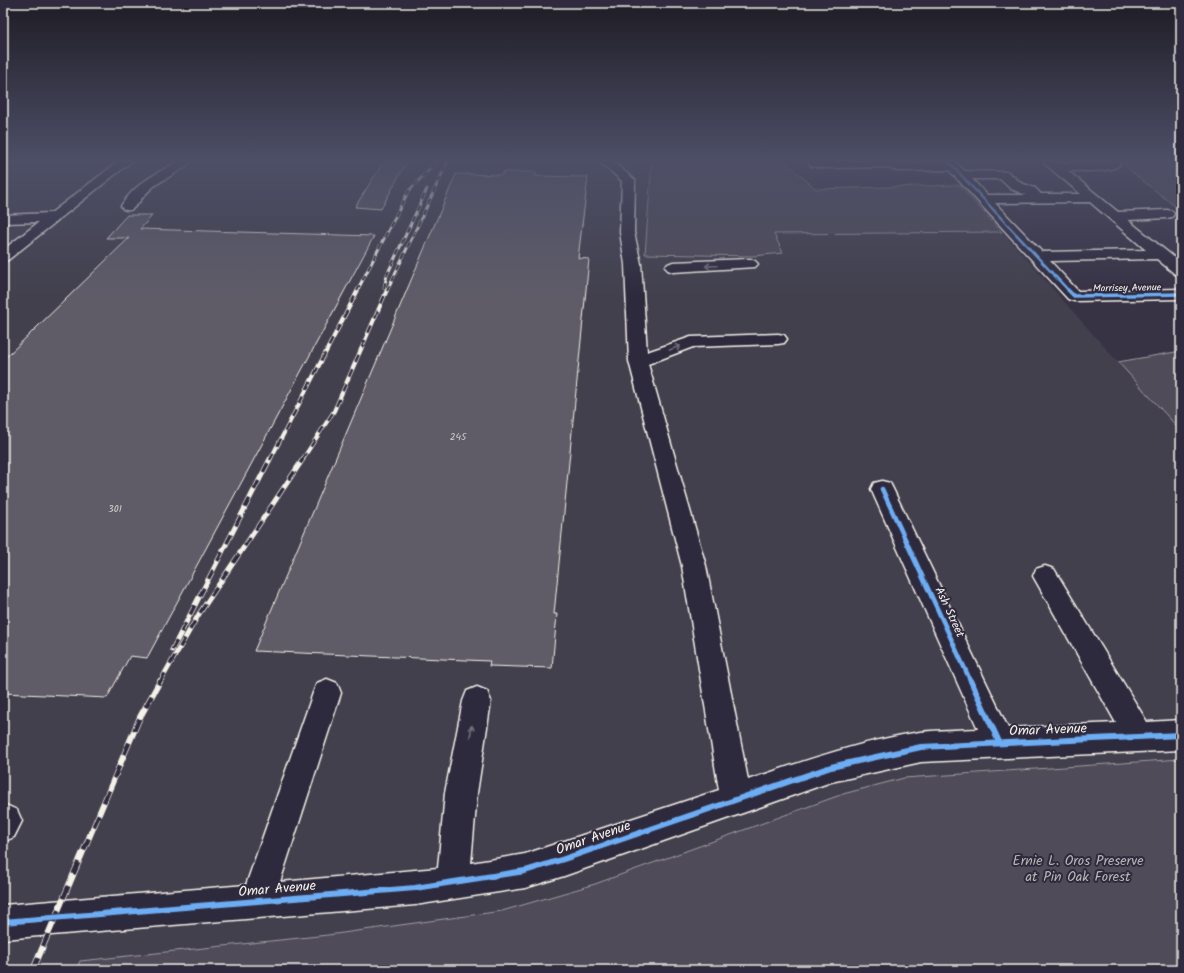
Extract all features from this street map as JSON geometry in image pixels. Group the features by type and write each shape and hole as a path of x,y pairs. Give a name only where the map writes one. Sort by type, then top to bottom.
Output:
{"street":[{"path":"3,257 67,206"},
{"path":"628,206 627,232 633,264 638,354 694,566 736,800"},
{"path":"991,206 1038,257 1160,254"},
{"path":"1103,206 1181,272"},
{"path":"1114,216 1167,214"},
{"path":"3,219 54,217"},
{"name":"Morrisey Avenue","path":"1038,257 1074,296 1181,294"},
{"path":"673,267 750,264"},
{"path":"638,354 687,332"},
{"path":"638,354 691,342 778,340"},
{"name":"Ash Street","path":"882,489 999,742"},
{"path":"1045,576 1140,737"},
{"path":"257,901 327,693"},
{"path":"453,883 458,816 476,701"},
{"name":"Omar Avenue","path":"3,922 453,883 517,872 551,863 736,800 792,779 865,758 921,747 999,742 1181,735"}],"shaded area":[{"path":"3,206 649,206 645,254 753,256 782,253 774,234 1002,232 1181,431 1181,759 966,773 843,794 595,884 502,911 328,935 80,961 76,970 3,970"}],"green space":[{"path":"649,206 979,206 1002,232 774,234 783,253 753,256 645,254"},
{"path":"1175,206 1181,206 1181,211"},
{"path":"1181,351 1181,431 1118,362"},
{"name":"Ernie L. Oros Preserve at Pin Oak Forest","path":"1181,759 1181,970 76,970 80,961 328,935 502,911 595,884 843,794 904,778"}],"building":[{"path":"355,206 382,206 381,209"},
{"path":"442,206 584,206 578,258 589,259 554,614 557,614 552,668 489,666 490,661 254,651"},
{"path":"127,215 153,215 140,229 374,236 147,658 130,656 107,698 3,693 3,360 129,238 106,238"}],"railway":[{"path":"357,291 401,206"},
{"path":"384,288 387,275 419,206"},
{"path":"387,291 427,206"},
{"path":"270,460 358,290"},
{"path":"302,460 334,411 387,290"},
{"path":"172,650 270,459"},
{"path":"160,682 199,614 303,459"},
{"path":"33,970 140,717 160,681"}],"cycle path":[{"path":"990,206 1074,296 1181,294"},
{"path":"882,489 999,742"},
{"path":"3,922 415,888 487,878 525,871 564,859 831,767 921,747 1181,735"}]}
